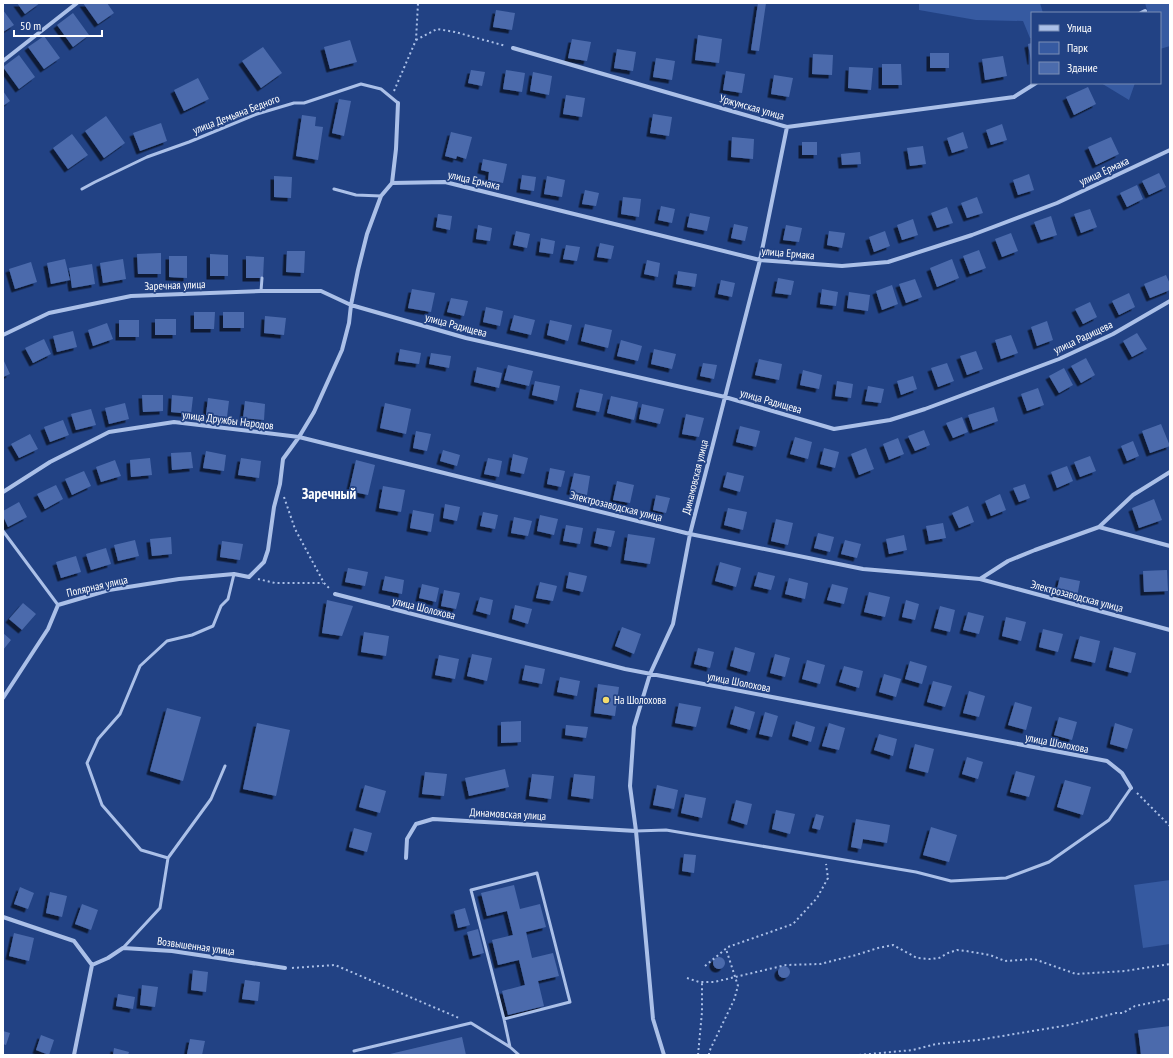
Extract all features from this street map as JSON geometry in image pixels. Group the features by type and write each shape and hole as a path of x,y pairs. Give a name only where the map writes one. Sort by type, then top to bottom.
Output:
{"street":[{"path":"3,61 77,3"},
{"name":"Уржумская улица","path":"513,48 787,127 1014,97 1034,84"},
{"path":"249,577 264,562 268,550 283,459 299,437 314,412 342,350 367,234 381,196 392,183 398,103"},
{"name":"Динамовская улица","path":"664,1055 653,1019 636,831 630,786 634,727 650,674 673,624 690,534 760,260 787,127"},
{"name":"улица Ермака","path":"392,183 445,182 760,260 842,266 888,262 972,235 1057,203 1170,150"},
{"name":"Заречная улица","path":"3,335 49,313 131,296 261,291 320,291 351,305"},
{"name":"улица Радищева","path":"351,305 466,338 725,397 834,429 890,420 925,409 1059,359 1113,334 1170,300"},
{"name":"улица Дружбы Народов","path":"3,492 50,462 109,432 174,422 299,437"},
{"name":"Электрозаводская улица","path":"299,437 690,534 863,569 980,579 1170,630"},
{"path":"980,579 1008,561 1028,552 1098,527 1133,495 1170,472"},
{"path":"1098,527 1170,546"},
{"name":"Полярная улица","path":"3,698 48,629 58,605 109,590 179,579 234,574 249,577"},
{"name":"улица Шолохова","path":"335,594 650,674 1107,761 1122,773 1132,788"},
{"name":"Динамовская улица","path":"406,858 407,839 416,824 433,819 636,831"},
{"path":"3,917 74,941 92,965 74,1055"},
{"path":"92,965 108,958 123,948"},
{"name":"Возвышенная улица","path":"123,948 172,951 285,968"}],"lane":[{"name":"улица Демьяна Бедного","path":"82,189 147,157 189,142 257,114 294,103 304,103 361,84 381,89 398,103"},
{"path":"334,189 356,195 381,196"},
{"path":"261,291 262,278"},
{"path":"3,531 58,605"},
{"path":"168,858 141,850 102,805 87,763 98,739 120,714 140,666 167,641 192,635 213,626 221,606 228,599 234,574"},
{"path":"123,948 160,908 168,858 211,799 225,766"},
{"path":"636,831 666,830 794,853 825,856 916,872 950,881 1006,878 1049,862 1109,820 1132,788"},
{"path":"504,1018 570,1002 537,873 472,890 510,1047"},
{"path":"354,1051 471,1023 510,1047 519,1055"}],"path":[{"path":"391,97 416,40 418,3"},
{"path":"416,40 437,29 455,32 513,48"},
{"path":"280,484 295,529 324,583 335,594"},
{"path":"249,577 275,583 324,583"},
{"path":"1132,788 1170,826"},
{"path":"705,966 726,949 794,924 817,898 828,878 825,856"},
{"path":"687,978 702,982 714,982 786,964 820,964 893,945 916,958 939,958 953,952 966,951 990,955 1005,961 1034,959 1076,974 1125,971 1170,964"},
{"path":"709,1055 709,1052 734,1000 738,986 726,949"},
{"path":"285,968 335,965 471,1023"},
{"path":"698,1055 702,1012 702,982"},
{"path":"859,1055 913,1050 936,1044 978,1040 1069,1025 1116,1013 1123,1013 1135,1006 1170,999"}],"green space":[{"path":"919,3 1040,3 1043,12 1031,12 1030,38 1023,21 976,20 919,10"},
{"path":"1145,3 1170,3 1170,46 1161,49 1161,12 1148,12"},
{"path":"1103,84 1135,84 1129,100"},
{"path":"1170,880 1170,944 1143,948 1134,885"}],"building":[{"path":"17,3 40,3 25,14"},
{"path":"83,3 107,3 114,13 98,24"},
{"path":"758,3 766,3 759,51 751,50"},
{"path":"3,10 14,25 3,32"},
{"path":"496,10 515,13 512,30 493,27"},
{"path":"73,13 89,35 73,47 57,25"},
{"path":"698,35 722,39 719,63 695,60"},
{"path":"44,36 60,58 44,69 28,47"},
{"path":"572,39 591,42 587,61 568,58"},
{"path":"350,40 357,62 330,69 324,47"},
{"path":"1031,43 1031,61 1028,44"},
{"path":"263,47 282,73 261,88 242,61"},
{"path":"617,49 636,52 633,71 614,68"},
{"path":"930,53 949,53 949,68 930,68"},
{"path":"813,54 833,55 832,75 812,74"},
{"path":"19,55 35,77 19,89 3,67"},
{"path":"1003,56 1007,76 985,80 982,59"},
{"path":"656,58 675,61 672,80 653,77"},
{"path":"882,64 901,64 902,85 882,85"},
{"path":"849,67 873,68 871,90 848,88"},
{"path":"471,70 485,72 482,86 468,83"},
{"path":"506,70 525,73 522,92 503,89"},
{"path":"726,71 745,74 742,93 723,90"},
{"path":"533,72 552,76 549,95 530,91"},
{"path":"774,75 793,78 789,97 771,94"},
{"path":"198,78 209,99 184,111 174,90"},
{"path":"1088,87 1096,104 1074,115 1066,97"},
{"path":"3,91 10,101 3,106"},
{"path":"566,95 585,98 582,117 563,114"},
{"path":"339,99 351,101 344,136 332,133"},
{"path":"653,114 672,117 669,136 650,133"},
{"path":"302,115 316,117 315,126 323,127 318,160 296,156"},
{"path":"106,116 125,143 104,158 85,131"},
{"path":"161,123 167,141 140,151 133,133"},
{"path":"1002,124 1007,140 991,145 986,130"},
{"path":"451,132 472,137 466,159 457,156 456,159 445,156"},
{"path":"963,132 968,148 952,153 947,138"},
{"path":"72,134 88,155 68,169 53,148"},
{"path":"732,137 754,139 753,159 731,157"},
{"path":"1111,137 1119,154 1096,165 1088,147"},
{"path":"802,142 817,142 817,155 802,155"},
{"path":"923,146 926,164 910,166 907,148"},
{"path":"860,152 861,164 842,165 841,154"},
{"path":"483,159 507,164 503,183 488,180 489,172 481,170"},
{"path":"1159,173 1166,187 1149,195 1142,181"},
{"path":"1029,174 1034,190 1018,195 1013,180"},
{"path":"522,175 536,177 534,191 520,189"},
{"path":"274,176 292,177 291,198 274,197"},
{"path":"547,176 565,180 562,197 544,194"},
{"path":"1137,185 1143,199 1127,207 1120,193"},
{"path":"585,190 599,193 596,206 582,204"},
{"path":"623,197 641,199 639,217 621,214"},
{"path":"977,197 983,213 967,218 961,203"},
{"path":"661,206 675,209 672,223 658,220"},
{"path":"947,207 953,223 937,228 931,213"},
{"path":"1090,209 1097,227 1081,233 1074,214"},
{"path":"690,213 710,217 707,231 687,227"},
{"path":"438,214 452,216 450,230 436,227"},
{"path":"1051,216 1057,235 1041,240 1034,222"},
{"path":"913,219 918,235 902,240 897,225"},
{"path":"734,224 748,227 745,241 731,238"},
{"path":"478,225 492,228 490,241 476,239"},
{"path":"786,225 802,228 799,242 783,240"},
{"path":"516,231 530,234 527,248 513,245"},
{"path":"829,231 845,233 842,248 827,245"},
{"path":"885,231 890,246 874,252 869,237"},
{"path":"1011,233 1018,251 1002,257 995,239"},
{"path":"541,238 555,241 553,254 539,252"},
{"path":"600,243 614,246 611,259 597,257"},
{"path":"566,245 580,247 577,261 563,259"},
{"path":"979,250 986,268 970,274 963,256"},
{"path":"287,251 305,251 304,273 286,272"},
{"path":"161,253 161,274 138,274 137,254"},
{"path":"210,254 228,255 228,276 210,276"},
{"path":"169,256 187,256 187,278 169,277"},
{"path":"246,256 264,257 263,278 246,278"},
{"path":"65,259 70,280 51,284 47,263"},
{"path":"123,259 126,279 103,283 100,263"},
{"path":"952,259 959,278 937,287 930,268"},
{"path":"647,260 660,263 658,277 644,274"},
{"path":"31,262 37,282 15,289 9,269"},
{"path":"92,264 95,284 72,288 69,268"},
{"path":"678,271 697,274 695,287 676,284"},
{"path":"1166,275 1170,284 1170,290 1150,298 1144,284"},
{"path":"778,278 794,281 791,295 775,293"},
{"path":"915,279 922,297 906,303 899,284"},
{"path":"721,280 735,283 732,297 718,294"},
{"path":"892,285 898,304 882,310 876,291"},
{"path":"412,289 435,293 431,312 408,308"},
{"path":"822,289 838,292 836,306 820,304"},
{"path":"849,292 870,295 868,311 847,308"},
{"path":"1129,293 1135,307 1119,315 1112,301"},
{"path":"451,298 468,301 464,316 447,312"},
{"path":"1090,302 1097,317 1083,324 1075,309"},
{"path":"486,307 503,311 500,326 483,322"},
{"path":"194,312 215,312 214,329 194,329"},
{"path":"223,312 244,312 244,328 223,328"},
{"path":"514,315 535,320 531,335 510,330"},
{"path":"265,316 286,318 284,335 264,333"},
{"path":"155,319 176,319 176,335 155,335"},
{"path":"119,320 139,320 139,337 119,337"},
{"path":"550,320 572,325 568,341 547,335"},
{"path":"1047,321 1053,340 1037,346 1031,327"},
{"path":"107,323 113,339 93,346 88,330"},
{"path":"585,324 612,330 608,348 581,341"},
{"path":"73,331 77,347 57,352 53,336"},
{"path":"1137,333 1147,349 1132,357 1123,341"},
{"path":"1011,335 1018,353 1001,359 995,340"},
{"path":"44,339 51,354 33,363 25,348"},
{"path":"621,340 642,346 638,361 617,356"},
{"path":"400,349 421,353 419,364 398,361"},
{"path":"654,349 676,354 672,369 651,364"},
{"path":"976,351 983,369 967,375 960,356"},
{"path":"431,353 451,356 449,368 429,364"},
{"path":"1086,358 1095,375 1081,383 1071,366"},
{"path":"3,359 10,374 3,377"},
{"path":"759,359 782,364 779,380 755,375"},
{"path":"703,363 717,365 714,379 700,376"},
{"path":"947,363 954,381 938,387 931,368"},
{"path":"508,365 533,371 529,386 504,380"},
{"path":"477,367 502,373 499,388 474,382"},
{"path":"1064,368 1073,385 1059,393 1049,376"},
{"path":"803,370 822,375 819,389 800,385"},
{"path":"913,376 917,389 901,395 897,381"},
{"path":"535,381 560,386 557,401 532,395"},
{"path":"837,381 853,384 851,398 835,396"},
{"path":"868,386 884,389 881,403 865,401"},
{"path":"1038,388 1044,405 1027,411 1021,394"},
{"path":"580,389 603,394 599,412 576,407"},
{"path":"142,395 163,395 163,411 143,412"},
{"path":"172,395 193,397 191,414 171,412"},
{"path":"611,396 638,402 634,420 607,413"},
{"path":"208,398 229,401 227,417 206,415"},
{"path":"245,401 265,404 264,420 243,418"},
{"path":"125,403 129,419 109,424 105,408"},
{"path":"385,403 411,409 406,434 380,428"},
{"path":"642,404 664,409 660,424 639,419"},
{"path":"994,407 998,421 973,430 968,415"},
{"path":"91,409 96,425 76,430 71,414"},
{"path":"686,414 704,418 699,437 682,434"},
{"path":"962,417 968,432 953,438 946,423"},
{"path":"63,420 69,435 50,442 44,427"},
{"path":"1161,424 1170,446 1150,453 1142,431"},
{"path":"740,426 760,431 756,447 736,442"},
{"path":"924,430 930,445 915,451 908,436"},
{"path":"416,431 431,434 427,451 413,448"},
{"path":"30,434 38,449 19,458 11,444"},
{"path":"795,437 812,442 808,459 790,454"},
{"path":"898,438 904,454 889,460 883,444"},
{"path":"1133,441 1139,456 1127,461 1121,446"},
{"path":"824,448 839,452 835,468 820,464"},
{"path":"866,448 874,469 859,475 851,454"},
{"path":"443,450 460,455 457,466 440,461"},
{"path":"206,451 226,455 224,471 203,468"},
{"path":"191,452 193,468 172,470 171,453"},
{"path":"513,454 528,458 524,474 510,471"},
{"path":"1090,456 1096,471 1080,477 1074,462"},
{"path":"150,458 152,475 131,477 130,460"},
{"path":"241,458 261,461 259,478 238,475"},
{"path":"488,458 502,461 499,477 484,474"},
{"path":"115,460 121,476 101,482 96,467"},
{"path":"356,460 375,465 368,495 349,491"},
{"path":"1067,466 1073,481 1057,488 1051,472"},
{"path":"550,468 565,471 561,487 547,484"},
{"path":"84,471 91,486 72,495 65,479"},
{"path":"727,472 744,476 740,492 723,487"},
{"path":"574,473 590,476 587,495 570,491"},
{"path":"617,481 634,485 630,503 613,500"},
{"path":"1025,484 1030,498 1019,502 1013,488"},
{"path":"56,485 63,499 45,509 37,494"},
{"path":"383,486 405,490 401,512 379,508"},
{"path":"1000,494 1006,510 991,516 985,501"},
{"path":"656,495 670,498 666,513 653,510"},
{"path":"1154,499 1162,520 1139,528 1132,508"},
{"path":"19,502 27,517 8,527 3,516 3,511"},
{"path":"445,504 460,507 457,521 443,518"},
{"path":"968,506 974,522 959,528 952,513"},
{"path":"728,508 747,512 743,530 724,525"},
{"path":"413,510 434,514 431,532 410,528"},
{"path":"483,512 498,515 495,529 480,526"},
{"path":"540,515 558,519 554,535 537,531"},
{"path":"514,517 532,521 528,536 511,533"},
{"path":"776,519 793,523 788,545 771,541"},
{"path":"943,523 946,538 929,541 926,526"},
{"path":"566,525 583,528 580,544 563,541"},
{"path":"597,528 615,531 611,547 594,543"},
{"path":"818,533 834,537 830,552 814,548"},
{"path":"628,534 655,538 650,564 624,560"},
{"path":"904,535 907,550 889,554 886,539"},
{"path":"171,537 172,554 152,556 150,539"},
{"path":"135,540 139,556 118,561 114,545"},
{"path":"845,540 861,544 857,558 841,554"},
{"path":"222,541 243,544 240,560 220,557"},
{"path":"106,548 111,564 91,570 86,554"},
{"path":"76,556 81,572 61,578 56,562"},
{"path":"720,562 741,568 736,587 715,581"},
{"path":"348,568 368,572 365,586 345,582"},
{"path":"1167,570 1168,591 1144,592 1143,571"},
{"path":"569,572 587,576 583,592 566,588"},
{"path":"758,572 775,576 771,590 754,586"},
{"path":"385,576 404,580 402,594 382,590"},
{"path":"1060,577 1080,581 1077,597 1056,593"},
{"path":"789,578 808,583 805,599 785,594"},
{"path":"540,582 557,586 553,601 536,598"},
{"path":"422,584 439,588 436,602 419,598"},
{"path":"832,584 848,588 844,604 827,600"},
{"path":"444,590 460,593 456,609 441,606"},
{"path":"869,592 890,597 885,617 864,612"},
{"path":"480,597 493,600 490,615 476,611"},
{"path":"327,600 353,606 342,636 322,633"},
{"path":"906,600 919,604 915,620 902,617"},
{"path":"23,603 36,614 22,630 9,619"},
{"path":"515,605 532,609 528,624 512,619"},
{"path":"940,606 955,610 950,632 934,628"},
{"path":"968,612 984,616 979,634 963,630"},
{"path":"1006,617 1026,622 1021,641 1002,636"},
{"path":"622,627 641,634 634,654 615,646"},
{"path":"1043,629 1063,634 1058,652 1039,647"},
{"path":"364,632 389,636 386,656 361,652"},
{"path":"3,633 11,640 3,650"},
{"path":"1080,636 1100,641 1095,663 1074,658"},
{"path":"735,647 755,653 750,672 730,666"},
{"path":"1114,647 1136,653 1131,673 1109,667"},
{"path":"698,648 714,652 710,668 694,664"},
{"path":"472,654 492,658 487,681 467,676"},
{"path":"775,654 790,658 785,677 770,673"},
{"path":"439,655 459,659 455,679 435,675"},
{"path":"807,660 825,665 820,684 802,679"},
{"path":"910,661 927,666 922,684 905,679"},
{"path":"525,665 545,669 542,684 522,680"},
{"path":"844,666 863,671 859,688 839,682"},
{"path":"884,674 901,679 896,697 879,692"},
{"path":"560,677 580,681 577,696 557,692"},
{"path":"933,681 952,686 945,707 927,702"},
{"path":"598,684 619,687 615,716 594,713"},
{"path":"969,691 985,696 979,717 963,713"},
{"path":"1015,702 1032,707 1026,730 1008,725"},
{"path":"679,703 701,707 696,727 675,723"},
{"path":"735,706 755,712 750,730 730,724"},
{"path":"167,708 201,717 183,781 150,771"},
{"path":"765,712 778,716 772,737 759,734"},
{"path":"1059,717 1077,722 1072,740 1054,735"},
{"path":"521,721 521,742 501,743 501,722"},
{"path":"796,721 815,727 811,742 792,736"},
{"path":"257,723 290,730 276,796 243,789"},
{"path":"829,723 845,728 839,750 822,746"},
{"path":"1115,723 1133,729 1127,749 1110,744"},
{"path":"566,725 588,727 586,738 565,735"},
{"path":"879,734 897,739 893,756 874,750"},
{"path":"915,744 934,749 928,773 909,768"},
{"path":"967,757 983,762 978,779 962,774"},
{"path":"505,769 509,787 469,796 465,778"},
{"path":"1016,771 1035,776 1029,797 1010,792"},
{"path":"425,772 447,774 444,796 422,794"},
{"path":"532,774 554,776 551,799 529,796"},
{"path":"574,774 595,776 593,799 571,796"},
{"path":"1065,780 1091,787 1083,815 1057,807"},
{"path":"365,785 386,791 380,813 359,807"},
{"path":"657,785 678,790 674,809 653,805"},
{"path":"685,794 706,798 702,818 681,813"},
{"path":"736,800 752,804 747,825 731,820"},
{"path":"776,810 795,814 790,834 772,829"},
{"path":"816,814 824,816 820,830 812,828"},
{"path":"856,819 890,825 887,843 863,839 861,849 851,847"},
{"path":"931,827 957,835 949,862 923,855"},
{"path":"354,828 372,833 367,852 349,847"},
{"path":"684,854 696,855 694,873 682,871"},
{"path":"514,885 520,909 540,904 546,927 526,932 532,958 553,953 559,976 538,981 544,1006 508,1015 502,991 525,985 519,960 498,965 492,940 513,935 507,911 487,916 481,893"},
{"path":"20,887 34,893 28,909 14,904"},
{"path":"50,892 67,896 62,917 46,913"},
{"path":"82,904 98,910 91,930 75,924"},
{"path":"465,908 470,925 458,928 454,911"},
{"path":"478,929 484,953 473,956 467,932"},
{"path":"14,933 34,938 29,961 9,956"},
{"path":"719,957 723,959 725,963 723,967 719,969 715,967 713,963 715,959"},
{"path":"784,966 788,968 790,972 788,976 784,978 780,976 778,972 780,968"},
{"path":"193,970 208,972 206,992 191,990"},
{"path":"245,980 260,982 258,1001 242,999"},
{"path":"142,985 158,987 155,1007 140,1005"},
{"path":"118,994 135,997 133,1009 116,1006"},
{"path":"1170,1026 1170,1055 1141,1055 1138,1030"},
{"path":"3,1031 10,1033 6,1045 3,1044"},
{"path":"41,1035 54,1040 49,1055 36,1050"},
{"path":"462,1037 466,1055 390,1055 390,1054"},
{"path":"190,1039 205,1041 202,1055 187,1054"},
{"path":"114,1048 129,1052 128,1055 113,1055"}],"place":[{"name":"На Шолохова","path":"606,700"}],"district":[{"name":"Заречный","path":"329,494"}]}
